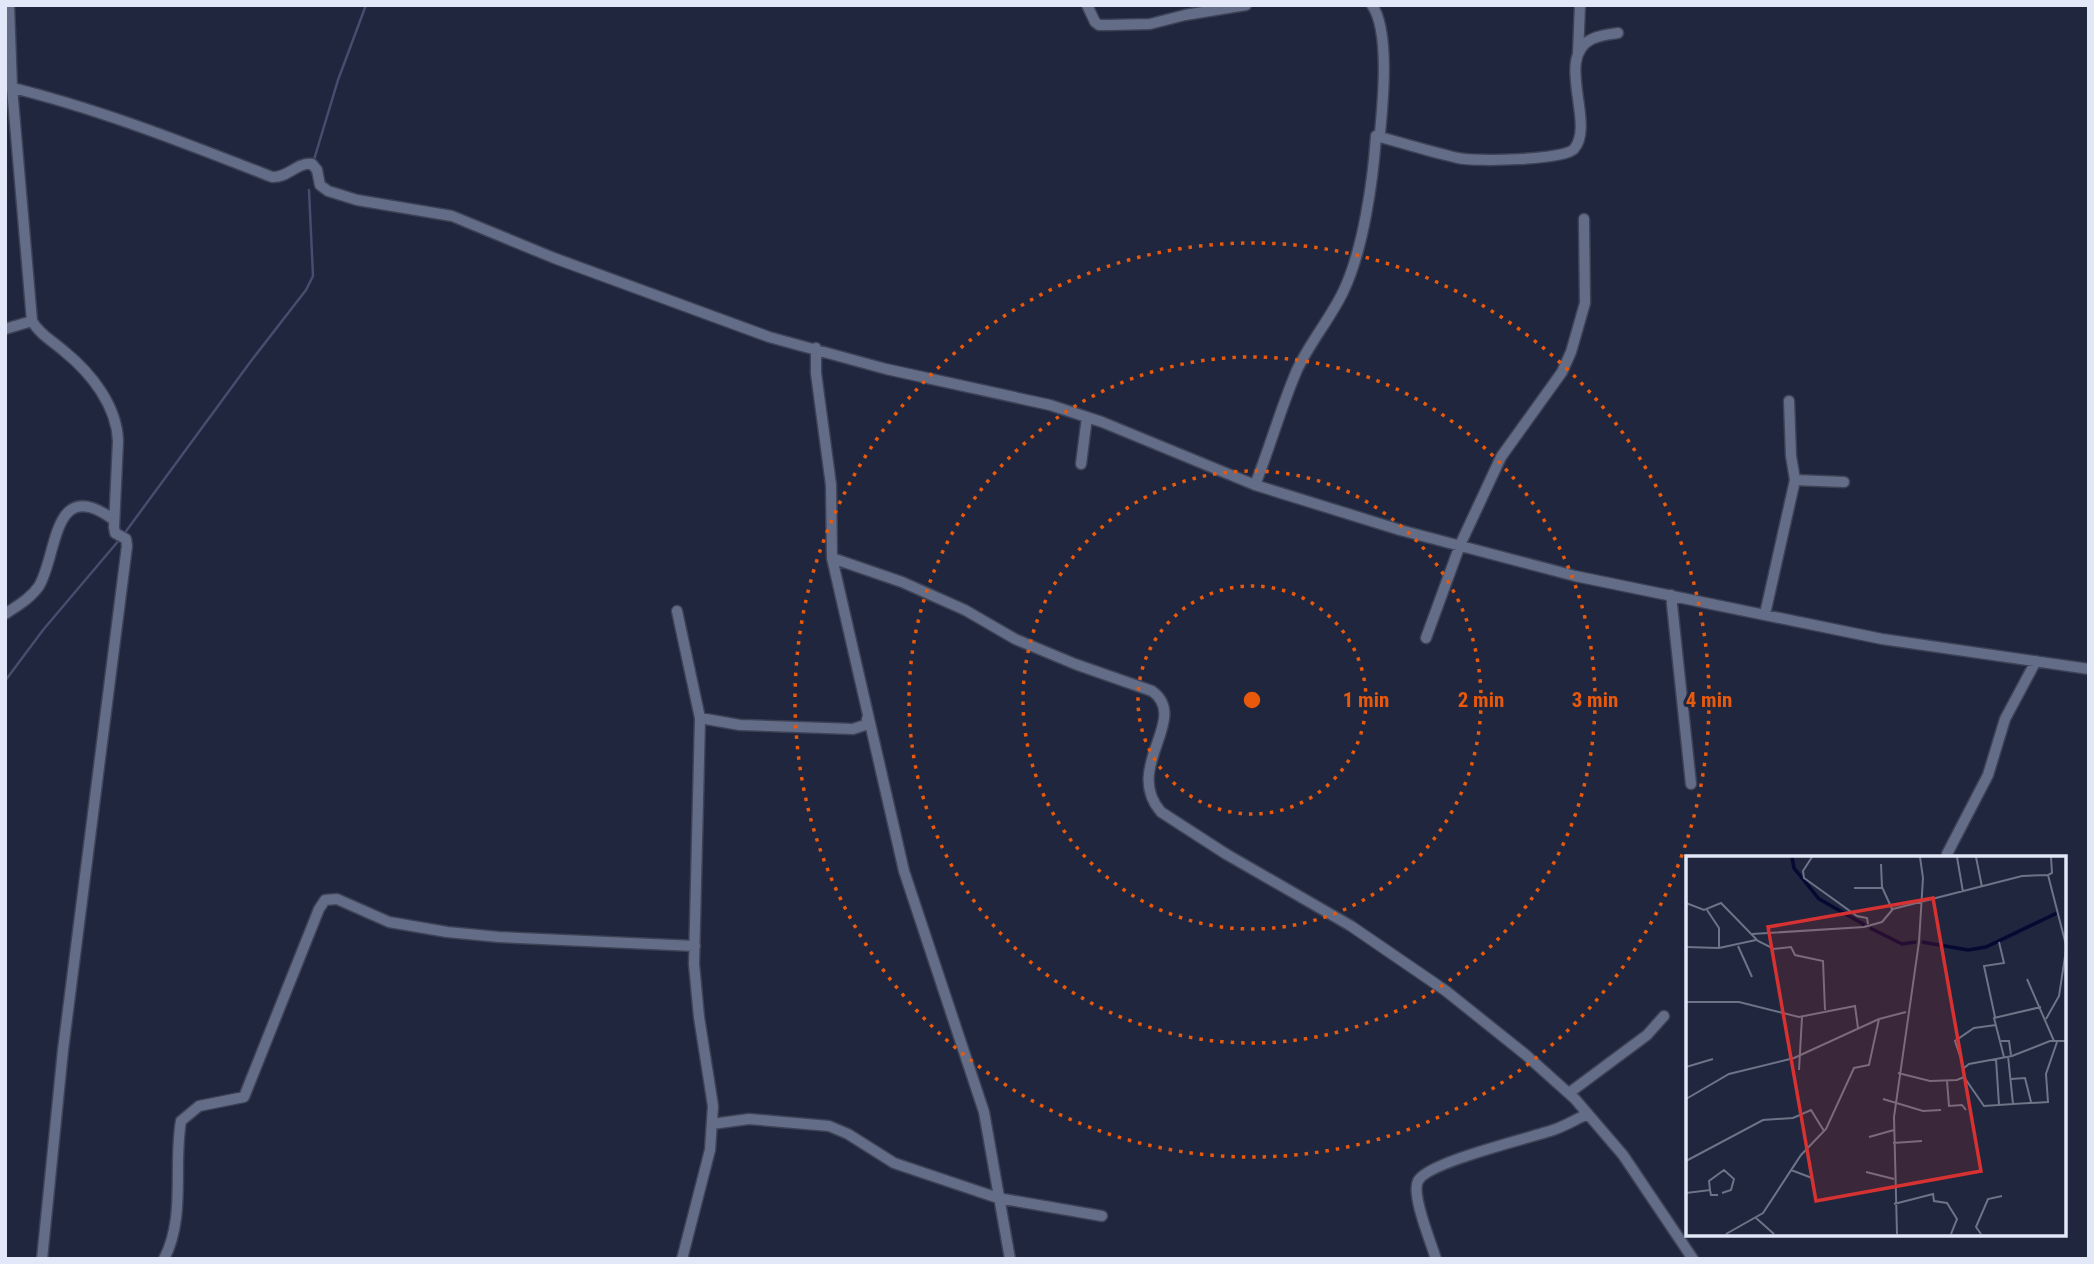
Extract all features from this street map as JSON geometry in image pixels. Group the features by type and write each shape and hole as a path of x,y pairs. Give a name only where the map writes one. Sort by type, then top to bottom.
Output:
{"street":[{"path":"9,5 9,87 32,321 89,375 112,413 118,430 115,533 126,539 126,568 63,1050 42,1259"},
{"path":"1087,5 1095,22 1101,25 1150,24 1246,5"},
{"path":"1255,485 1308,348 1344,291 1363,226 1383,101 1383,58 1378,17 1372,5"},
{"path":"1376,136 1462,159 1564,155 1573,149 1579,137 1576,71 1580,5"},
{"path":"1578,54 1589,40 1618,33"},
{"path":"9,87 119,120 272,177 280,177 306,163 312,164 317,170 320,185 332,193 378,204 452,216 769,337 886,369 1050,405 1087,417 1255,485 1345,515 1575,576 1882,639 2089,669"},
{"path":"1426,638 1460,545 1501,457 1562,372 1572,352 1585,303 1584,219"},
{"path":"5,329 32,321"},
{"path":"816,348 816,373 831,485 832,558 904,871 984,1112 1010,1259"},
{"path":"1765,614 1795,480 1791,456 1789,401"},
{"path":"1081,464 1087,417"},
{"path":"1795,480 1844,482"},
{"path":"5,614 25,601 40,584 63,516 72,508 95,510 114,520"},
{"path":"832,558 902,582 965,610 1015,639 1152,691 1163,701 1165,714 1147,782 1153,802 1161,812 1226,855 1351,926 1446,991 1526,1055 1569,1093 1623,1155 1693,1259"},
{"path":"1671,595 1691,784"},
{"path":"677,611 700,718 694,964 713,1096 710,1150 682,1259"},
{"path":"1947,854 1988,775 2005,719 2036,661"},
{"path":"700,718 740,724 853,729 868,724 867,718"},
{"path":"164,1259 175,1228 181,1121 199,1107 244,1097 319,909 325,900 337,899 389,922 447,932 695,946"},
{"path":"1569,1093 1647,1035 1664,1016"},
{"path":"1436,1259 1417,1197 1417,1183 1424,1174 1457,1159 1557,1129 1588,1114"},
{"path":"712,1124 750,1119 829,1126 894,1163 998,1198 1102,1216"}],"waterway":[{"path":"313,163 338,80 366,5"},
{"path":"124,534 306,290 313,276 309,190"},
{"path":"5,681 43,630 120,539"}]}
